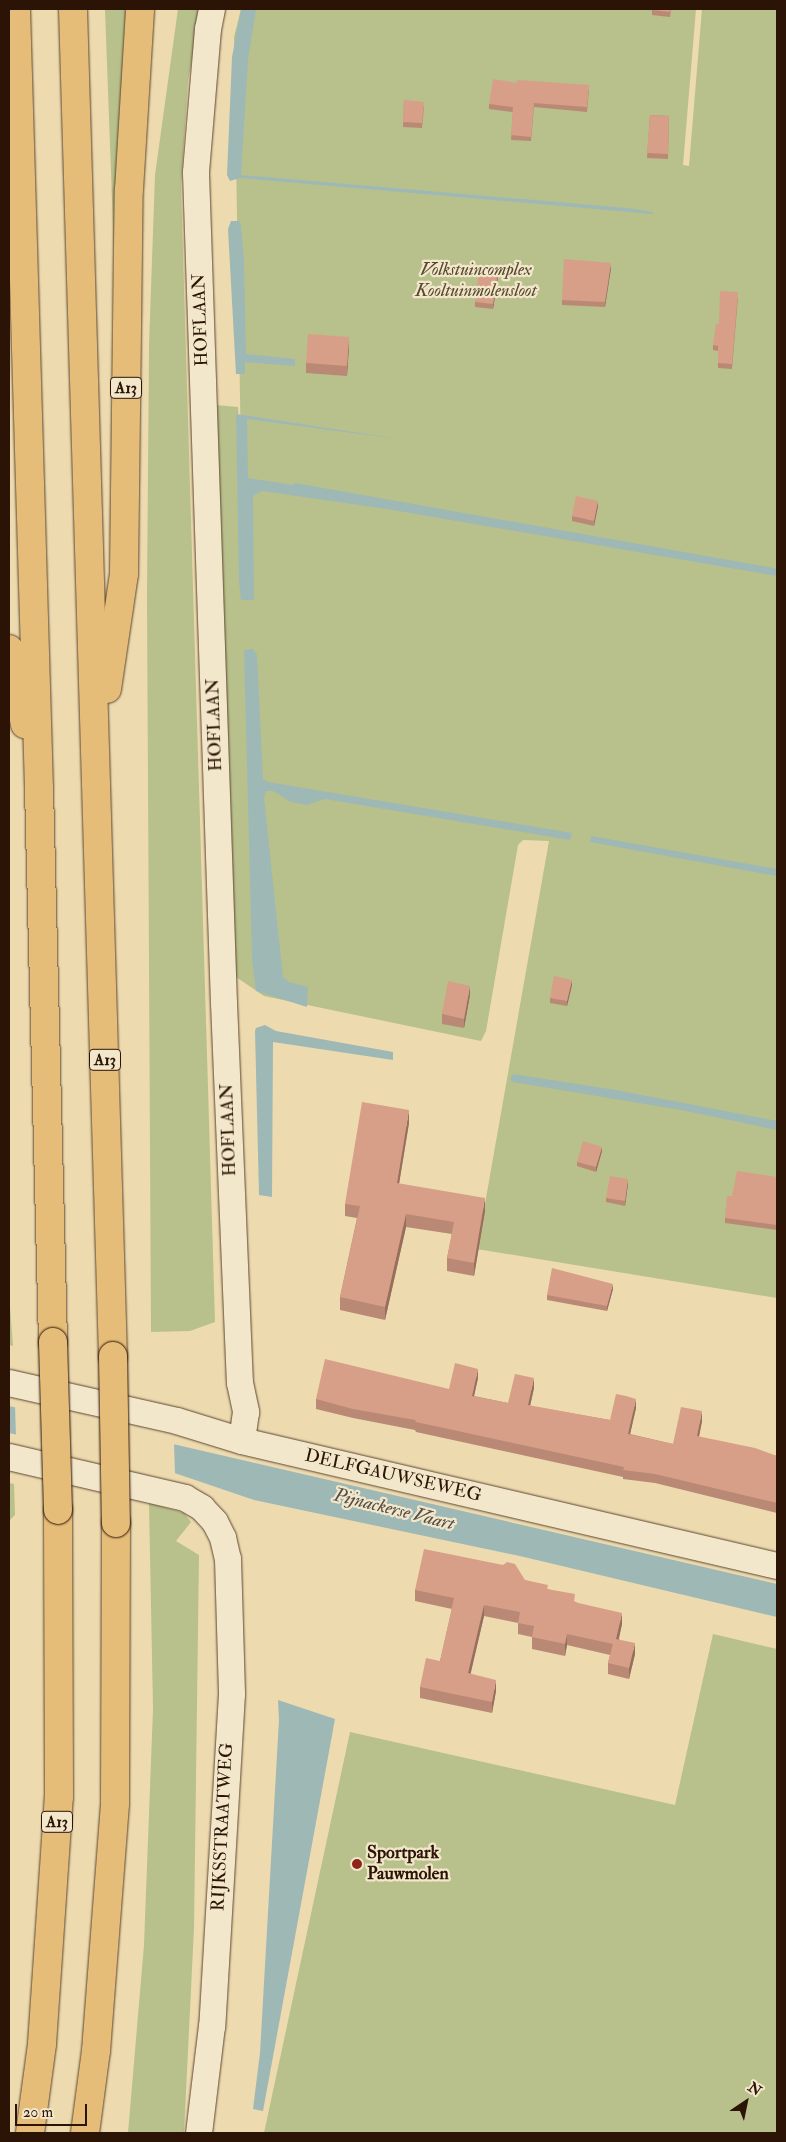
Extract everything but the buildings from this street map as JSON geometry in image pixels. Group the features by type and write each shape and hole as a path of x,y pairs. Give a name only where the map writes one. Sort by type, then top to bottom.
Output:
{"highway":[{"name":"A13","path":"16,9 40,789 58,1510 59,1797 42,2044 30,2133"},
{"name":"A13","path":"73,9 97,765 116,1523 116,1804 96,2051 85,2133"},
{"name":"A13","path":"97,765 124,574 129,190 140,9"},
{"name":"A13","path":"9,649 40,789"}],"street":[{"name":"HOFLAAN","path":"212,9 208,29 196,173 224,1003 240,1383 246,1412 242,1441"},
{"name":"DELFGAUWSEWEG","path":"9,1383 177,1422 242,1441 777,1566"},
{"name":"RIJKSSTRAATWEG","path":"9,1457 185,1498 202,1508 215,1522 223,1538 228,1559 232,1694 212,2026 199,2133"}],"green space":[{"path":"105,9 135,9 115,280"},
{"path":"178,9 201,9 188,81 181,186 215,1322 190,1331 151,1332 147,598 149,346 155,175"},
{"name":"Volkstuincomplex Kooltuinmolensloot","path":"241,9 696,9 683,165 689,166 702,9 777,9 777,1298 477,1249 549,841 523,840 518,845 486,1031 481,1041 264,996 236,977 215,405 238,407 241,455 234,37"},
{"path":"9,1102 10,1307 13,1346 9,1345"},
{"path":"9,1483 14,1484 15,1515 9,1521"},
{"path":"149,1503 184,1513 191,1522 176,1541 199,1555 194,1928 184,2133 128,2133 144,1945 153,1709"},
{"path":"713,1634 777,1649 777,2133 264,2133 350,1732 675,1805"}],"water":[{"path":"241,9 256,9 248,60 241,175 627,208 653,212 653,214 240,178 230,181 227,175 232,57"},
{"path":"231,221 239,221 241,225 244,261 246,354 295,359 295,366 245,362 245,374 236,374 228,229"},
{"path":"236,414 405,440 247,419 248,478 293,485 295,483 774,568 777,569 777,576 387,509 262,491 253,496 254,600 241,600"},
{"path":"253,649 257,655 263,779 268,782 572,833 570,840 325,799 307,805 291,802 273,791 266,791 264,798 283,977 289,982 308,987 307,1007 256,991 252,959 244,650"},
{"path":"591,836 777,869 777,876 590,842"},
{"path":"265,1025 276,1031 393,1052 393,1060 273,1042 272,1197 259,1195 255,1031 256,1028"},
{"path":"513,1074 616,1090 777,1121 777,1130 681,1110 513,1082 510,1079"},
{"name":"Pijnackerse Vaart","path":"9,1406 777,1584 777,1617 524,1557 254,1500 154,1466 9,1433"},
{"path":"278,1700 335,1719 263,2111 253,2109 260,2053 279,1720"}],"pier":[{"path":"15,1405 174,1441 175,1476 153,1469 16,1437"}],"place":[{"name":"Sportpark Pauwmolen","path":"357,1864"}]}
